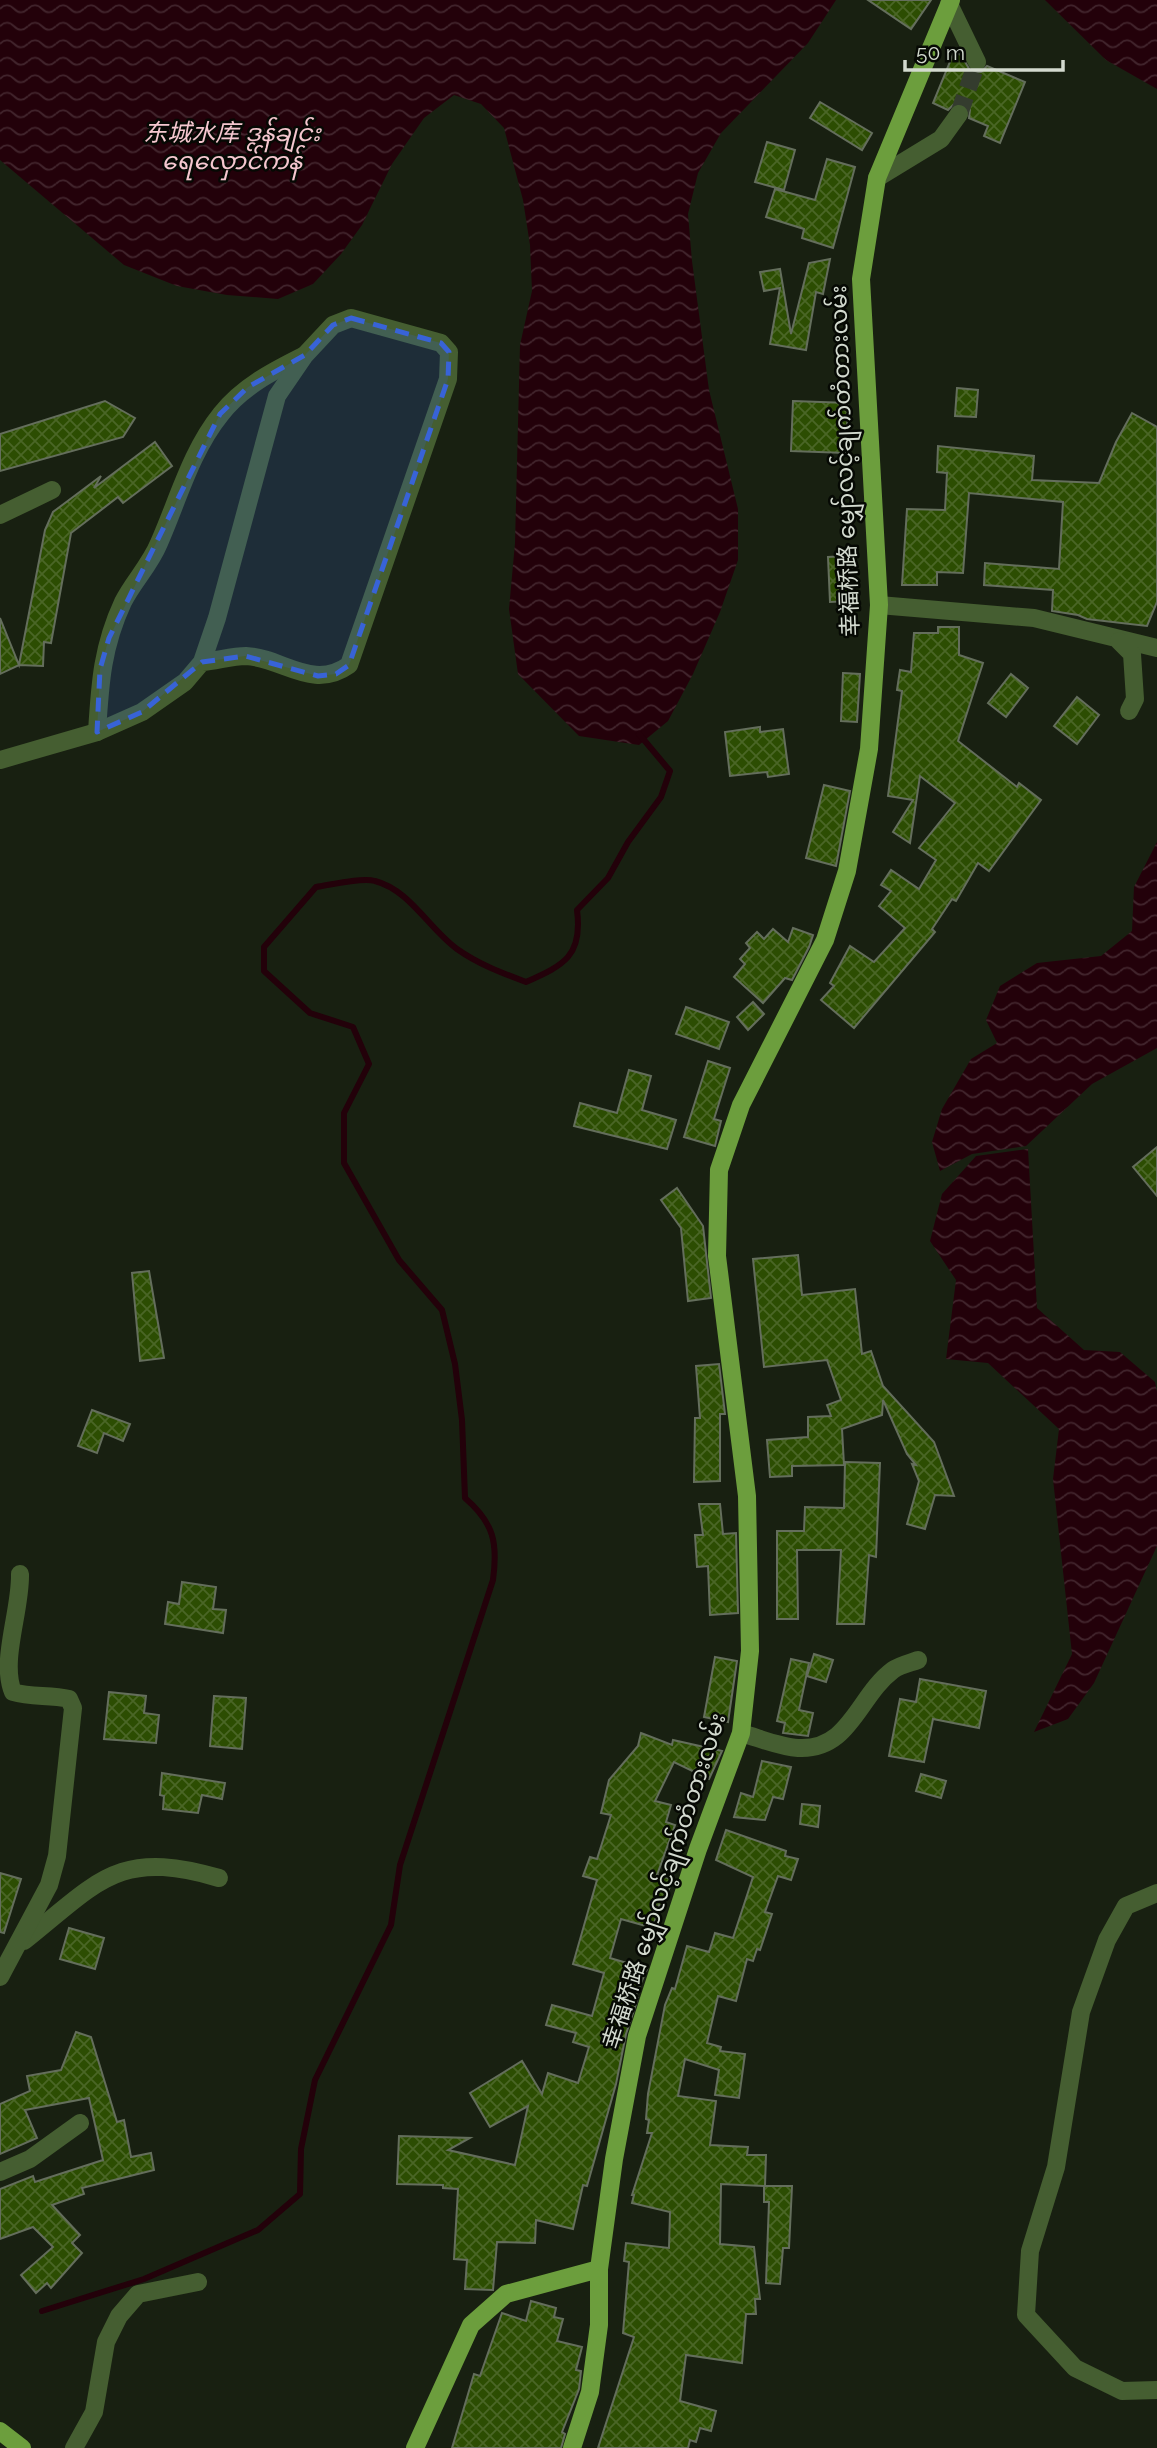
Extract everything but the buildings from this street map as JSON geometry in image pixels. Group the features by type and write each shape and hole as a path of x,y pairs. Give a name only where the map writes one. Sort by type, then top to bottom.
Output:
{"main road":[{"name":"幸福桥路 မျှော်လင့်ချက်တံတားလမ်း","path":"572,2448 590,2392 599,2325 599,2269 614,2159 637,2036 698,1849 741,1733 750,1651 747,1496 717,1256 719,1170 741,1105 825,940 847,872 869,749 879,605 861,279 877,178 950,2"},
{"path":"415,2448 471,2325 506,2294 599,2269"},
{"path":"0,2431 22,2448"}],"street":[{"path":"950,2 977,62"},
{"path":"877,178 941,139 959,114"},
{"path":"0,760 97,732 142,712 185,682 202,662 217,618 277,396 305,355 333,325 351,318 441,343 449,352 448,379 349,665 336,674 318,676 245,656 202,662"},
{"path":"97,732 100,669 109,638 124,600 149,566 189,469 220,414 248,387 305,355"},
{"path":"0,515 51,490"},
{"path":"879,605 1034,618 1119,641 1157,648"},
{"path":"1119,641 1132,654 1135,699 1129,711"},
{"path":"0,1977 49,1885 57,1856 74,1708 69,1699 57,1696 26,1696 13,1692 7,1678 21,1599 20,1574"},
{"path":"741,1733 797,1748 824,1746 845,1731 873,1691 894,1669 918,1660"},
{"path":"18,1945 106,1876 132,1867 188,1869 219,1878"},
{"path":"1157,1893 1126,1906 1107,1940 1081,2012 1056,2167 1030,2251 1026,2315 1075,2368 1122,2391 1157,2390"},
{"path":"0,2172 30,2159 79,2123"},
{"path":"74,2448 94,2412 106,2342 118,2316 138,2294 198,2282"}],"highlighted area":[{"path":"351,318 441,343 449,352 448,379 349,665 336,674 318,676 245,656 202,662 142,712 97,732 100,669 109,638 220,414 248,387 305,355 333,325"}],"water":[{"name":"东城水库 ဒွန်ချင်း ရေလှောင်ကန်","path":"0,0 836,0 808,43 721,133 698,173 688,214 709,390 738,509 738,560 720,612 693,674 668,721 639,745 579,736 518,674 509,609 515,543 520,345 532,291 530,245 523,200 504,128 481,104 454,95 424,118 392,164 362,225 341,254 313,284 278,299 227,295 177,286 124,265 0,160"},
{"path":"1045,0 1157,0 1157,89 1106,60"},
{"path":"1157,842 1157,1048 1092,1084 1026,1146 972,1154 940,1171 932,1142 942,1109 971,1059 997,1043 986,1020 1000,986 1037,963 1101,956 1132,931 1134,887"},
{"path":"1028,1149 1037,1308 1084,1350 1120,1352 1155,1382 1157,1392 1157,1546 1094,1683 1068,1719 1034,1732 1072,1654 1053,1479 1059,1429 988,1363 946,1359 956,1280 930,1241 942,1194 976,1156"}],"waterway":[{"path":"42,2311 144,2279 258,2230 300,2194 301,2149 315,2080 391,1925 400,1865 493,1580 495,1555 492,1534 482,1516 465,1498 462,1420 455,1364 442,1310 399,1260 344,1163 344,1113 369,1064 353,1027 310,1013 264,971 264,947 316,887 369,880 399,893 447,941 482,964 526,982 551,970 574,949 578,926 577,910 608,878 628,842 661,797 670,771 639,734"}],"tunnel":[{"path":"959,114 977,62"}]}
